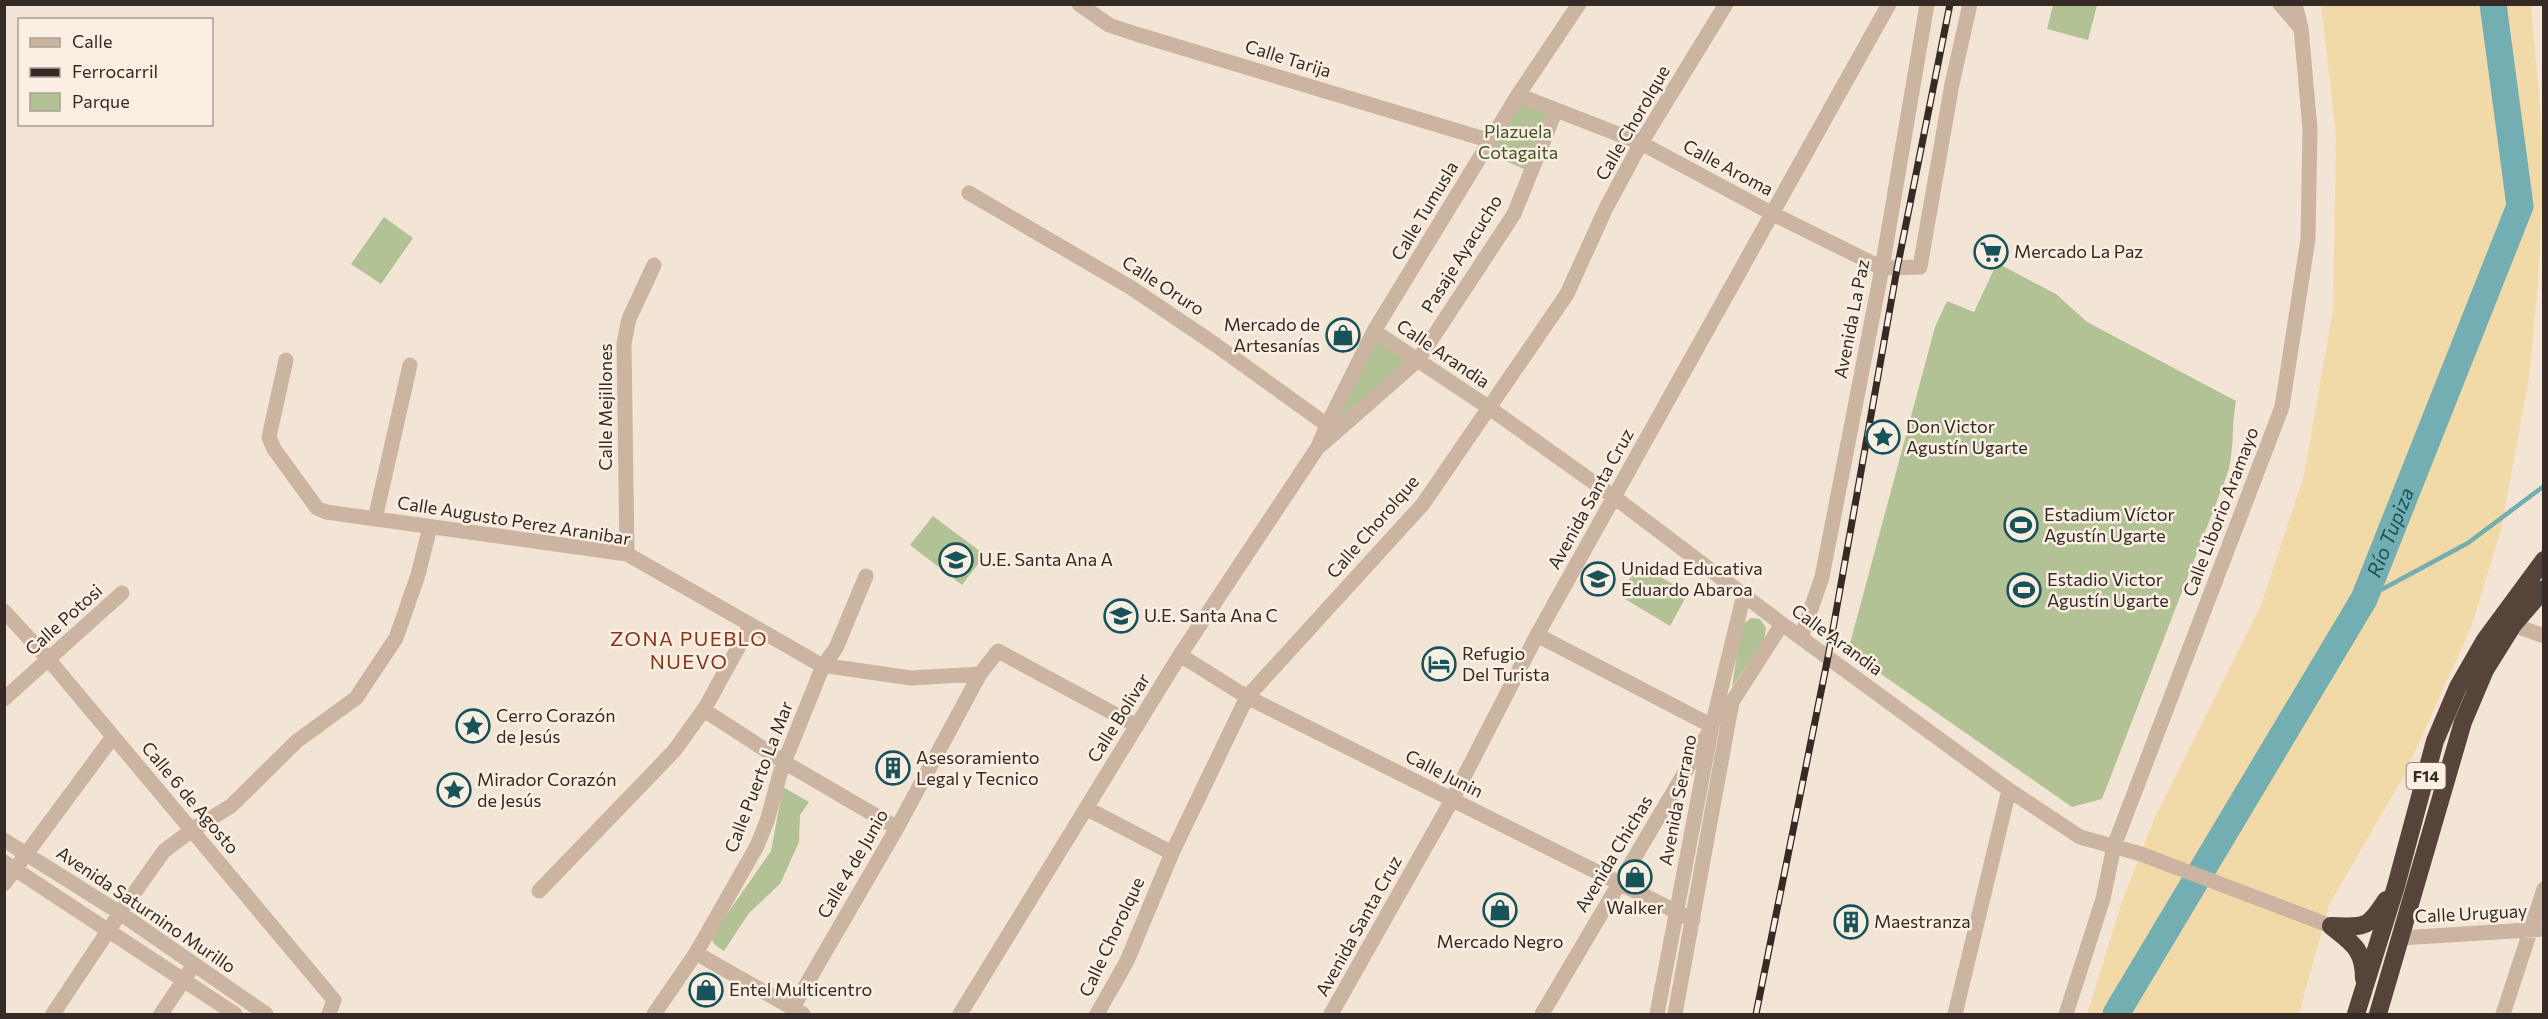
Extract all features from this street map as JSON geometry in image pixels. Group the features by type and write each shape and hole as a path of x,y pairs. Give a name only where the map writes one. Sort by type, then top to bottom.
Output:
{"highway":[{"name":"F14","path":"2356,1014 2396,886 2435,741 2458,687 2485,640 2544,560"},
{"name":"F14","path":"2378,1014 2463,722 2485,670 2513,625 2544,589"},
{"path":"2331,926 2363,927 2376,917 2396,886"},
{"path":"2331,926 2357,948 2364,964 2364,989"}],"street":[{"name":"Calle Tarija","path":"1079,4 1109,25 1136,34 1491,141"},
{"name":"Calle Tumusla","path":"1318,447 1374,331 1518,94 1579,4"},
{"name":"Calle Chorolque","path":"1097,1014 1127,960 1172,853 1247,697 1423,504 1567,294 1606,208 1641,143 1726,4"},
{"name":"Avenida Santa Cruz","path":"1331,1014 1452,800 1537,635 1889,4"},
{"name":"Avenida La Paz","path":"1800,638 1822,577 1882,268 1927,4"},
{"name":"Calle Aroma","path":"1518,94 1641,143 1773,214 1882,268 1920,267 1952,84 1970,4"},
{"path":"2280,4 2301,28"},
{"name":"Calle Liborio Aramayo","path":"2066,1014 2103,899 2114,846 2282,406 2308,239 2310,129 2301,28 2295,4"},
{"name":"Pasaje Ayacucho","path":"1318,447 1418,360 1514,214 1556,110"},
{"name":"Calle Oruro","path":"969,194 1130,287 1327,425"},
{"name":"Calle Mejillones","path":"627,554 624,343 629,319 654,265"},
{"name":"Calle Arandia","path":"1374,331 1488,407 1614,497 1800,638 2009,790 2080,837 2141,854 2331,926"},
{"name":"Calle Augusto Perez Aranibar","path":"286,360 269,437 274,449 317,507 326,512 627,554 823,666 911,678 980,674"},
{"path":"375,519 410,365"},
{"name":"Calle Bolivar","path":"960,1014 1180,655 1318,447"},
{"path":"53,1014 164,851 192,830 231,806 297,741 356,698 396,638 418,575 430,527"},
{"name":"Calle Puerto La Mar","path":"654,1014 696,953 758,846 784,762 823,666 836,648 866,576"},
{"name":"Calle Potosi","path":"4,699 122,593"},
{"name":"Avenida Serrano","path":"1657,1014 1677,913 1719,729 1744,594"},
{"name":"Calle 6 de Agosto","path":"4,611 49,660 112,738 334,1000 329,1014"},
{"name":"Avenida Serrano","path":"1675,1014 1693,920 1719,729 1732,702 1782,624"},
{"path":"2513,625 2544,636"},
{"path":"539,891 674,751 704,710 750,626"},
{"path":"1537,635 1719,729"},
{"path":"980,674 998,651 1137,726"},
{"name":"Calle Junin","path":"1180,655 1247,697 1693,920"},
{"name":"Calle 4 de Junio","path":"798,1011 980,674"},
{"path":"704,710 784,762 897,828"},
{"name":"Avenida Chichas","path":"1542,1014 1619,885 1719,729"},
{"path":"4,884 10,865 26,854 112,738"},
{"path":"1955,1014 2009,790"},
{"path":"1086,808 1172,853"},
{"name":"Avenida Saturnino Murillo","path":"4,840 120,913 266,1014"},
{"name":"Avenida Saturnino Murillo","path":"10,865 235,1014"},
{"path":"2503,1014 2537,930 2544,889"},
{"name":"Calle Uruguay","path":"2401,938 2537,930"},
{"path":"696,953 798,1011"},
{"path":"161,1014 194,965"}],"green space":[{"path":"2053,5 2097,5 2088,40 2047,29"},
{"name":"Plazuela Cotagaita","path":"1519,100 1551,111 1528,171 1490,154"},
{"path":"384,217 413,238 381,284 351,264"},
{"name":"Estadio Victor Agustín Ugarte","path":"1997,263 2056,294 2087,322 2236,401 2227,475 2102,799 2072,807 1848,651 1935,327 1947,301 1974,312"},
{"path":"1375,337 1411,361 1326,435"},
{"path":"933,516 985,555 962,585 910,545"},
{"path":"1638,564 1688,593 1670,626 1620,596"},
{"path":"1751,618 1760,619 1766,628 1764,640 1732,687 1741,626"},
{"path":"783,787 809,802 800,815 799,842 780,884 749,913 724,951 714,944 711,937 771,851"}],"sand":[{"path":"2321,5 2531,5 2544,155 2538,283 2529,378 2501,530 2472,625 2405,774 2329,905 2299,1014 2087,1014 2121,905 2154,819 2261,605 2304,475 2333,310 2336,136"}],"waterway":[{"name":"Río Tupiza","path":"2116,1014 2364,599 2520,206 2493,4"},
{"path":"2364,599 2468,543 2544,486"}],"railway":[{"path":"1756,1014 1828,657 1897,269 1950,4"}],"place":[{"name":"Mercado La Paz","path":"1991,252"},
{"name":"Mercado de Artesanías","path":"1343,335"},
{"name":"Don Victor Agustín Ugarte","path":"1883,437"},
{"name":"Estadium Víctor Agustín Ugarte","path":"2021,525"},
{"name":"U.E. Santa Ana A","path":"956,560"},
{"name":"Unidad Educativa Eduardo Abaroa","path":"1598,579"},
{"name":"Estadio Victor Agustín Ugarte","path":"2024,590"},
{"name":"U.E. Santa Ana C","path":"1121,616"},
{"name":"Refugio Del Turista","path":"1439,664"},
{"name":"Cerro Corazón de Jesús","path":"473,726"},
{"name":"Asesoramiento Legal y Tecnico","path":"893,768"},
{"name":"Mirador Corazón de Jesús","path":"454,790"},
{"name":"Walker","path":"1635,877"},
{"name":"Mercado Negro","path":"1500,910"},
{"name":"Maestranza","path":"1851,922"},
{"name":"Entel Multicentro","path":"706,990"}],"district":[{"name":"ZONA PUEBLO NUEVO","path":"689,650"}]}
